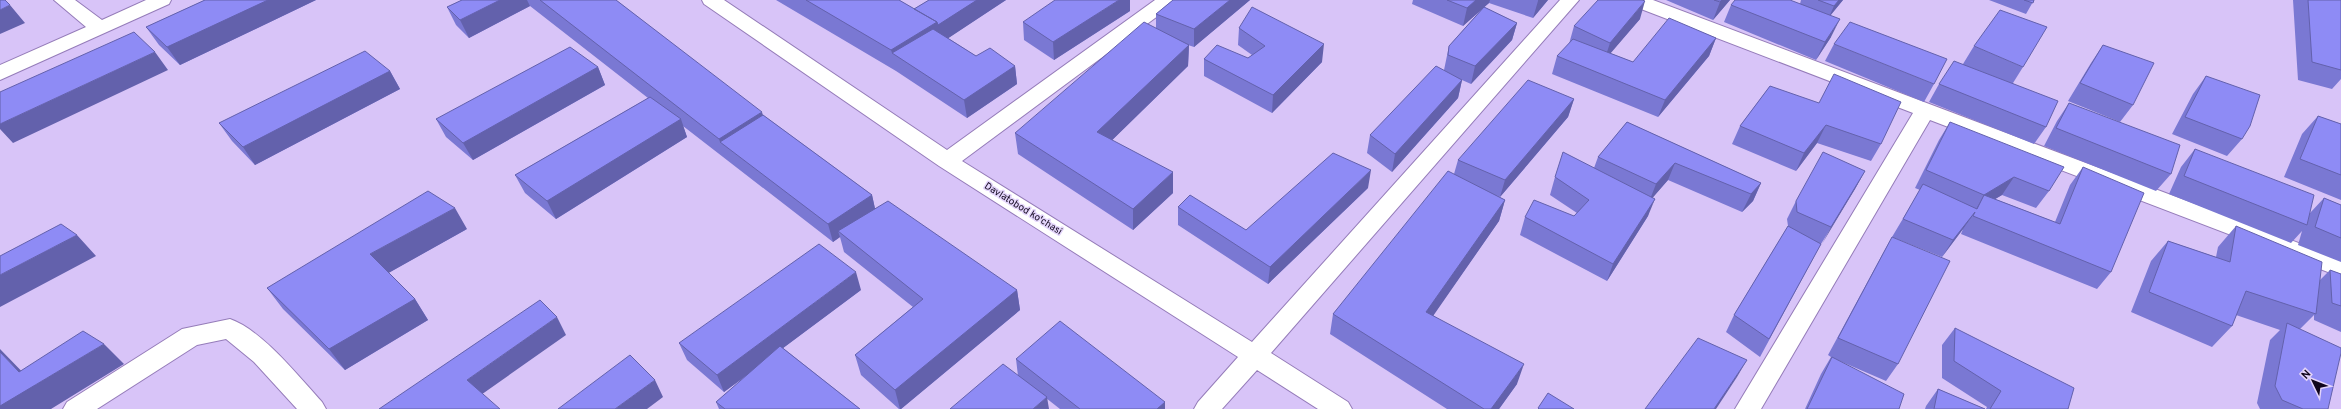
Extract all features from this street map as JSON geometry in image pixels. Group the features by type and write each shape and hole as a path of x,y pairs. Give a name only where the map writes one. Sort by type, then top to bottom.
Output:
{"street":[{"path":"63,0 101,28"},
{"path":"0,73 162,0"},
{"name":"Davlatobod ko'chasi","path":"712,0 947,161 1339,409"},
{"path":"947,161 1167,0"},
{"path":"1207,409 1253,355 1570,0"},
{"path":"1635,0 2341,268"},
{"path":"1748,409 1925,110"},
{"path":"76,409 192,336 230,329 263,355 313,409"}],"building":[{"path":"0,0 5,0 10,5 0,10"},
{"path":"205,0 268,0 167,47 146,27"},
{"path":"462,0 500,0 460,20 447,7"},
{"path":"540,0 616,0 762,112 719,139"},
{"path":"806,0 899,0 937,22 891,50"},
{"path":"929,0 977,0 938,25 937,22 914,9"},
{"path":"1055,0 1119,0 1053,42 1023,22"},
{"path":"1173,0 1230,0 1194,29 1156,14"},
{"path":"1447,0 1476,0 1467,8"},
{"path":"1598,0 1645,1 1610,43 1574,26"},
{"path":"1735,0 1790,0 1840,19 1825,42 1731,5"},
{"path":"1818,0 1839,0 1834,6"},
{"path":"2024,0 2034,0 2033,3"},
{"path":"2308,0 2341,0 2341,70 2312,62"},
{"path":"1252,7 1324,44 1273,95 1204,59 1217,45 1248,58 1265,46 1239,28"},
{"path":"1484,7 1517,23 1475,66 1448,55 1449,46"},
{"path":"2000,10 2047,27 2023,67 1974,46"},
{"path":"1669,18 1716,38 1665,100 1557,56 1573,39 1633,62"},
{"path":"1144,22 1189,45 1097,132 1173,172 1133,209 1015,133"},
{"path":"1850,22 1947,59 1934,84 1834,44"},
{"path":"933,29 976,56 990,48 1015,66 964,100 892,53"},
{"path":"134,32 155,52 0,124 0,92"},
{"path":"2103,45 2154,63 2133,105 2080,83"},
{"path":"570,47 598,67 463,143 436,119"},
{"path":"365,51 390,71 243,147 219,123"},
{"path":"1954,61 2058,101 2046,127 1939,84"},
{"path":"1436,66 1462,80 1395,154 1370,135"},
{"path":"1834,74 1901,102 1881,144 1826,125 1804,153 1740,126 1770,86 1819,103"},
{"path":"2206,76 2260,95 2250,126 2242,139 2185,117"},
{"path":"1528,80 1574,99 1505,180 1458,160"},
{"path":"650,97 681,119 547,201 515,175"},
{"path":"2069,103 2180,145 2171,174 2056,128"},
{"path":"763,115 872,195 828,224 720,142"},
{"path":"2318,116 2341,124 2341,175 2300,159"},
{"path":"1627,122 1761,183 1751,194 1675,163 1656,184 1598,157"},
{"path":"1950,122 2064,167 2049,191 2014,177 1984,195 1926,170"},
{"path":"2195,149 2314,195 2307,225 2184,176"},
{"path":"1563,152 1655,199 1613,264 1525,217 1534,200 1574,216 1589,200 1555,177"},
{"path":"1823,152 1865,171 1831,227 1797,212 1796,201"},
{"path":"1333,153 1371,170 1270,267 1178,207 1190,195 1246,230"},
{"path":"2083,167 2144,193 2111,272 1973,216 1975,212 1953,240 1903,219 1923,184 1977,209 1984,195 2060,224"},
{"path":"1448,171 1505,200 1426,312 1524,364 1491,409 1484,409 1333,314"},
{"path":"428,191 455,208 370,254 415,299 329,349 267,288"},
{"path":"2324,198 2341,205 2341,238 2315,227"},
{"path":"888,201 1017,290 895,390 855,355 923,299 838,231"},
{"path":"61,224 77,235 0,275 0,256"},
{"path":"1788,226 1821,244 1769,339 1734,315"},
{"path":"2236,226 2322,262 2316,314 2246,291 2232,326 2149,292 2168,241 2230,262"},
{"path":"1892,237 1950,261 1898,364 1838,338"},
{"path":"819,244 856,272 717,375 679,343"},
{"path":"2330,270 2341,274 2341,306 2332,303"},
{"path":"540,300 557,317 467,380 500,409 379,409"},
{"path":"1060,321 1165,402 1157,409 1080,409 1016,359"},
{"path":"2287,323 2341,348 2328,409 2303,409 2282,400 2275,386"},
{"path":"1955,328 2074,388 2068,409 1990,409 2001,391 1954,361"},
{"path":"83,331 104,344 0,406 0,352 19,372"},
{"path":"1698,338 1747,360 1714,409 1645,409"},
{"path":"780,346 860,409 725,409 716,402"},
{"path":"630,355 655,380 615,409 558,409"},
{"path":"1832,357 1904,394 1899,409 1807,409"},
{"path":"1003,364 1047,397 1033,409 950,409"},
{"path":"1938,389 1985,409 1934,409"},
{"path":"1548,393 1574,409 1539,409 1538,408"}]}
